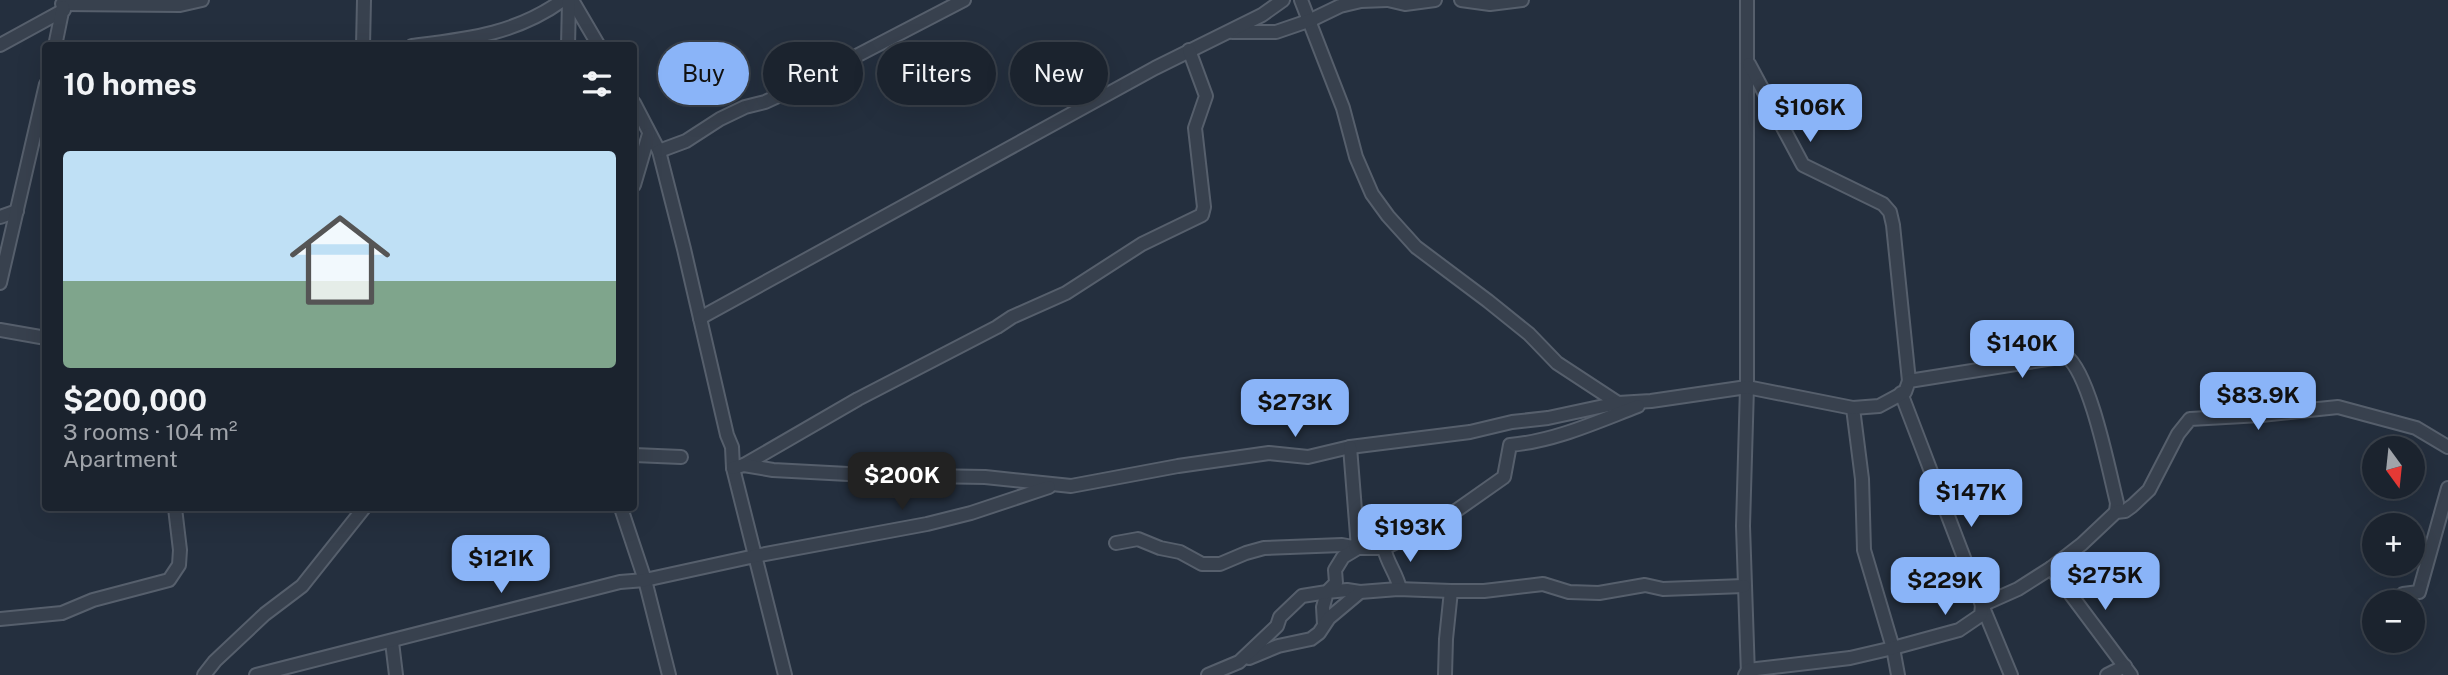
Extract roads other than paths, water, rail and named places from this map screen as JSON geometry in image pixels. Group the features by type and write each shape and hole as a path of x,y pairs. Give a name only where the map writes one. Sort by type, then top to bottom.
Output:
{"street":[{"path":"0,45 62,4 180,5 202,0"},
{"path":"363,42 364,0"},
{"path":"463,42 531,20 563,0"},
{"path":"568,42 571,0"},
{"path":"571,0 597,42"},
{"path":"659,151 685,141 745,107 765,102 789,91 964,0"},
{"path":"1301,0 1343,108 1360,167 1372,194 1388,216 1416,247 1529,334 1557,363 1618,403"},
{"path":"1229,32 1276,32 1311,20 1339,6 1360,1 1388,0 1405,4 1435,0"},
{"path":"1461,0 1490,4 1522,0"},
{"path":"1741,0 1747,6 1747,387 1743,526 1747,673 1893,649 1959,630 1980,615 1982,606"},
{"path":"699,318 1189,50 1229,32 1275,2"},
{"path":"56,42 62,4"},
{"path":"739,467 1012,317 1066,293 1142,244 1202,215 1204,207 1195,128 1206,96 1189,50"},
{"path":"739,467 867,475 985,477 1071,485 1269,453 1308,457 1350,447 1470,432 1618,403 1747,387 1853,408 1879,406 1905,392 1909,381 1890,212 1883,204 1803,164 1747,61"},
{"path":"0,283 42,102"},
{"path":"637,109 659,151 699,318 739,467 755,556 785,675"},
{"path":"637,175 649,134"},
{"path":"0,217 17,211"},
{"path":"0,330 42,337"},
{"path":"1909,381 2066,356 2072,360 2085,387 2117,503 2116,512"},
{"path":"1901,393 2011,675"},
{"path":"1116,543 1138,539 1180,552 1202,564 1220,564 1246,553 1280,546 1342,545 1384,548 1440,522 1504,477 1510,445 1532,443 1566,433 1651,401"},
{"path":"1982,606 2018,589 2051,568 2116,512 2125,511 2149,491 2178,434 2190,419 2338,407 2416,428 2448,447"},
{"path":"1853,408 1863,479 1864,550 1898,675"},
{"path":"1350,447 1358,548"},
{"path":"637,455 681,457"},
{"path":"256,675 620,582 645,580 755,556 927,524 971,513 1054,485"},
{"path":"2420,590 2448,488"},
{"path":"0,619 62,613 93,600 169,580 179,565 175,511"},
{"path":"204,675 215,661 265,614 302,586 361,511"},
{"path":"622,511 645,580 668,675"},
{"path":"1324,624 1326,592 1336,583 1335,570 1343,557 1358,548"},
{"path":"1384,548 1400,589"},
{"path":"2051,568 2128,670 2107,675"},
{"path":"1239,662 1277,626 1280,617 1302,596 1326,592 1400,589 1484,591 1543,584 1569,592 1599,593 1645,585 1663,589 1744,586"},
{"path":"1445,675 1451,591"},
{"path":"1208,675 1278,646 1311,639 1360,592"},
{"path":"392,642 396,675"}]}
